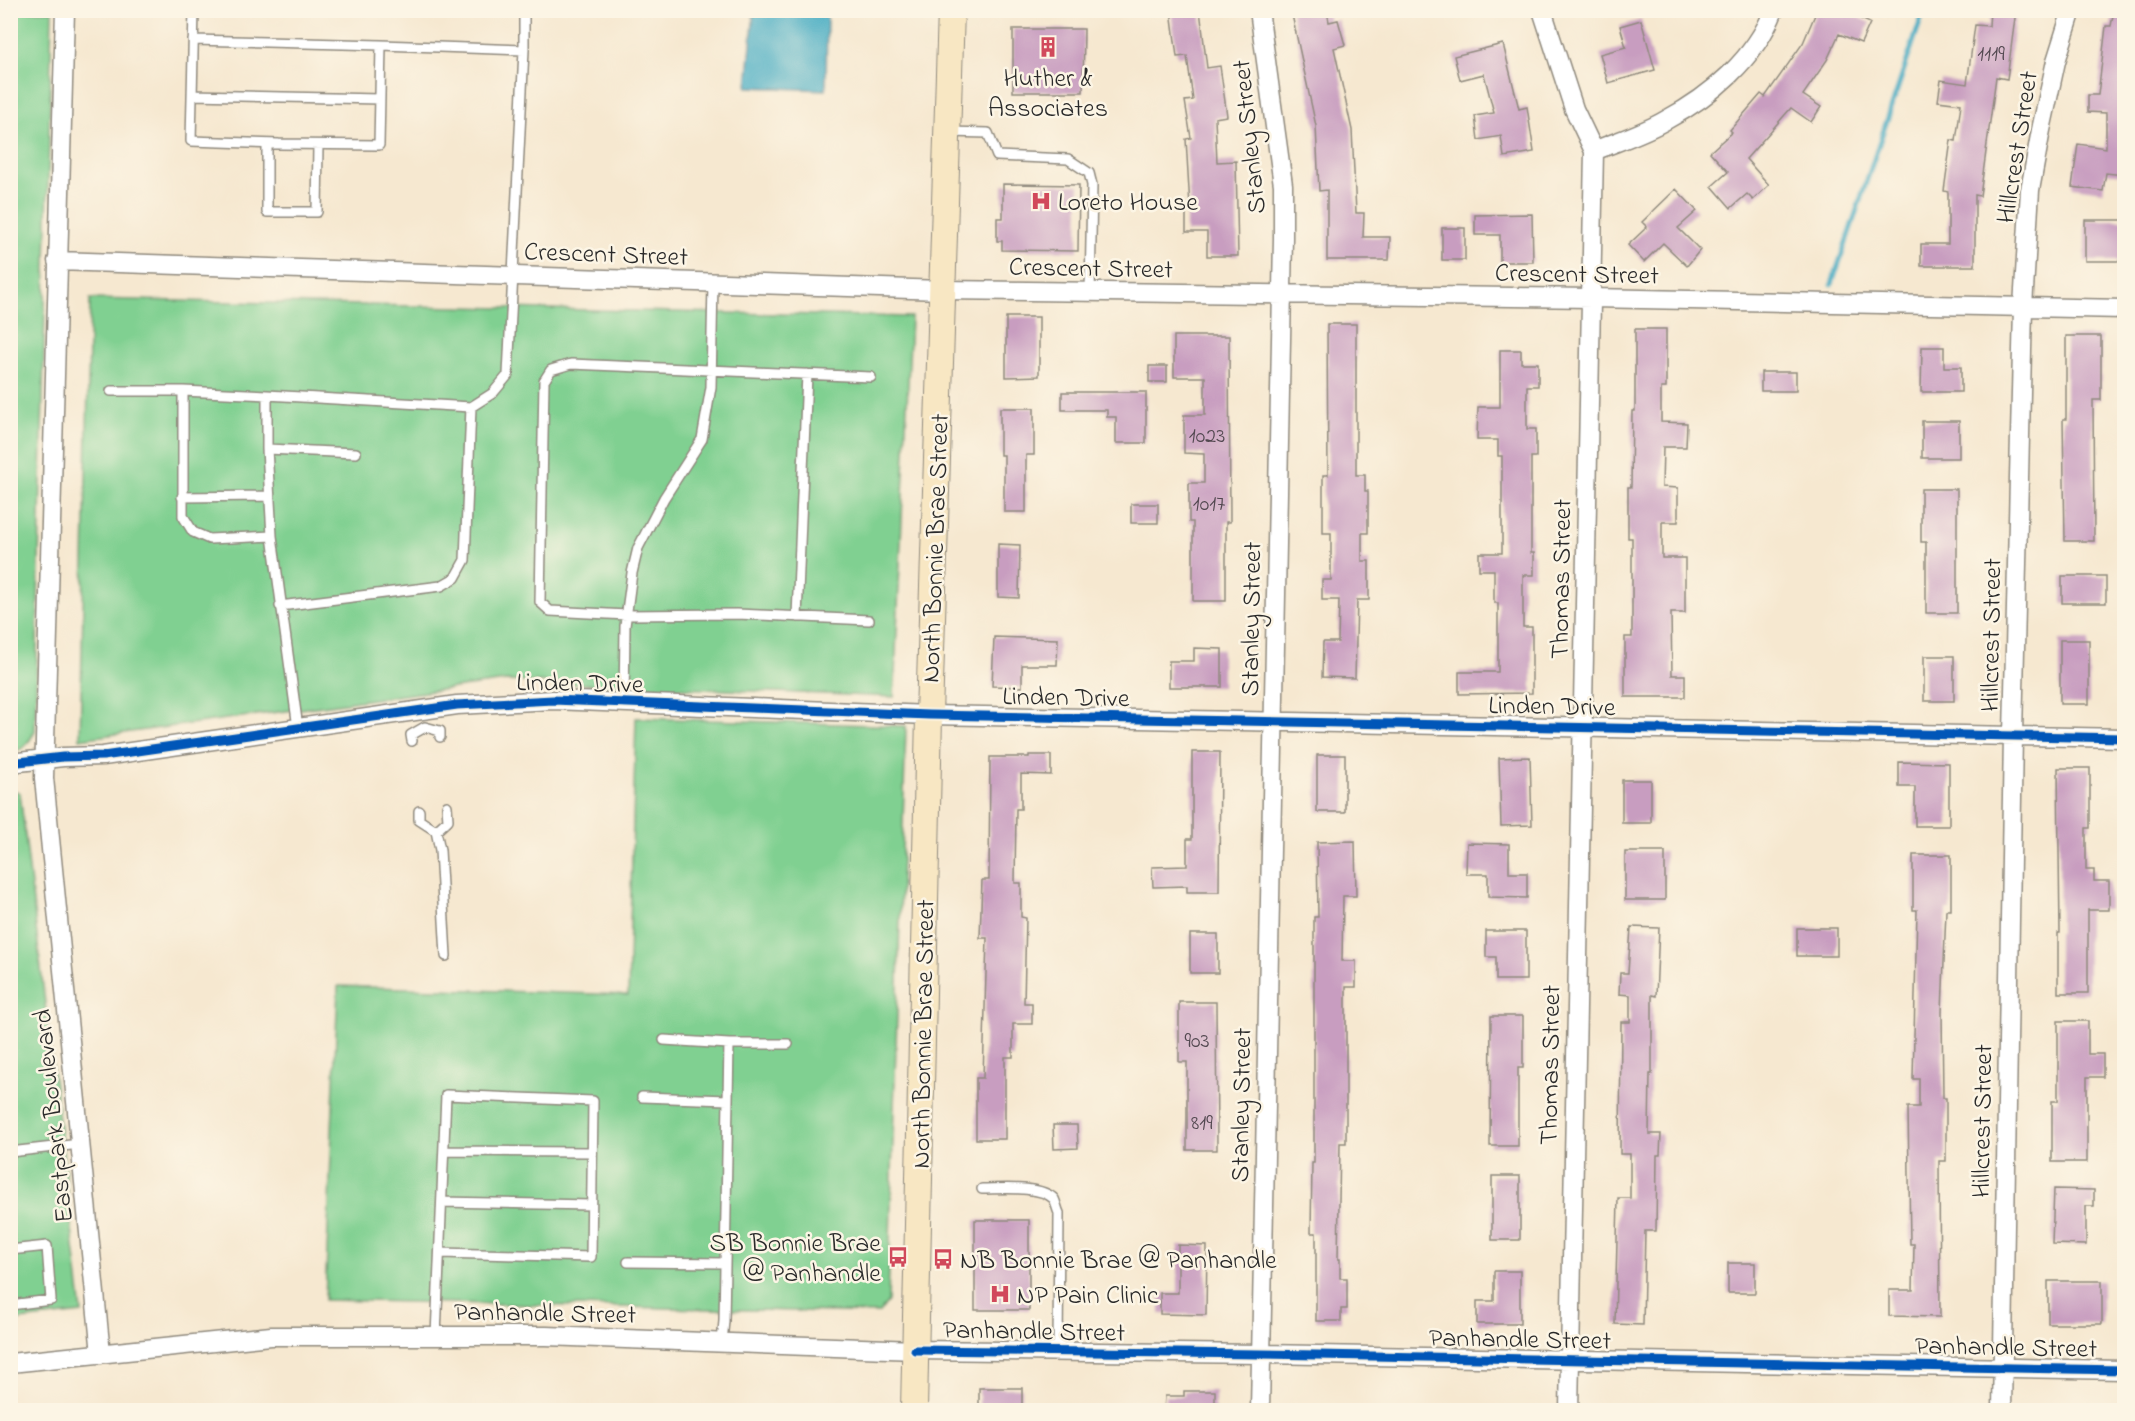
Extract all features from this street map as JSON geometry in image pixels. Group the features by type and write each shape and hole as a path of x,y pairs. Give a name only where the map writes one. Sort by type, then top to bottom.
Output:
{"main road":[{"name":"North Bonnie Brae Street","path":"914,1410 929,715 951,10"}],"street":[{"name":"Eastpark Boulevard","path":"65,10 44,778 101,1353"},
{"name":"Stanley Street","path":"1259,10 1282,185 1260,1410"},
{"name":"Thomas Street","path":"1542,10 1574,109 1594,151 1569,1410"},
{"path":"1594,151 1665,121 1695,103 1738,67 1768,25 1774,10"},
{"name":"Hillcrest Street","path":"2002,1410 2013,735 2023,307 2030,190 2056,61 2072,10"},
{"name":"Crescent Street","path":"57,261 942,290 1592,298 2124,309"},
{"name":"Linden Drive","path":"10,763 103,756 298,728 424,718 457,705 553,700 929,715 2124,738"},
{"name":"Panhandle Street","path":"10,1363 271,1336 546,1336 915,1350 2124,1370"}],"lane":[{"path":"194,10 191,141 379,145 381,45"},
{"path":"111,391 183,391 471,407 494,393 508,375 524,10"},
{"path":"193,40 524,50"},
{"path":"192,94 380,99"},
{"path":"946,131 988,133 997,156 1068,159 1089,173 1092,185 1090,292"},
{"path":"267,144 267,212 317,212 318,145"},
{"path":"624,703 627,615 632,573 638,548 664,498 702,439 711,387 713,282"},
{"path":"869,620 737,614 627,615 550,611 540,602 544,381 551,370 571,364 871,378"},
{"path":"797,617 807,374"},
{"path":"183,391 183,516 193,532 209,539 272,536"},
{"path":"267,395 267,449 272,536 298,728"},
{"path":"280,606 441,586 455,578 465,560 471,407"},
{"path":"267,449 356,453"},
{"path":"182,497 269,496"},
{"path":"412,741 411,735 424,718 440,731 440,737"},
{"path":"436,831 448,820 447,806"},
{"path":"418,811 419,820 436,831 440,850 446,956"},
{"path":"664,1040 729,1044 789,1044"},
{"path":"722,1342 729,1044"},
{"path":"436,1336 446,1095 593,1101 591,1257 440,1253"},
{"path":"642,1097 728,1100"},
{"path":"10,1152 80,1144"},
{"path":"444,1151 592,1152"},
{"path":"982,1189 1034,1190 1044,1192 1055,1200 1059,1213 1058,1351"},
{"path":"442,1202 591,1205"},
{"path":"10,1250 47,1246 51,1300 10,1305"},
{"path":"628,1262 725,1263"}],"green space":[{"path":"10,11 52,11 35,731 26,746 11,752"},
{"path":"90,299 911,317 894,697 506,681 80,739"},
{"path":"636,718 906,726 888,1301 879,1313 325,1300 338,986 628,995"},
{"path":"11,789 20,793 82,1313 11,1321"}],"water":[{"path":"754,11 827,11 826,90 747,87"}],"building":[{"path":"1171,10 1200,10 1207,68 1220,66 1227,116 1215,118 1217,162 1236,161 1238,256 1207,256 1207,232 1186,232 1186,207 1190,207 1186,139 1191,138 1185,101 1193,100 1187,56 1177,57"},
{"path":"1291,10 1327,10 1329,22 1338,20 1345,45 1334,48 1352,130 1356,213 1364,213 1363,237 1390,237 1389,260 1327,260 1327,190 1319,191 1316,126"},
{"path":"1817,10 1842,10 1870,23 1861,43 1839,34 1827,60 1803,95 1821,107 1811,122 1791,108 1746,159 1769,185 1753,200 1747,194 1731,208 1712,186 1728,172 1710,152 1732,132 1730,130 1761,94 1765,97 1803,43"},
{"path":"1990,10 2016,10 2007,79 1996,77 1980,196 1975,195 1975,266 1921,266 1921,244 1948,244 1948,192 1944,191 1951,140 1956,141 1961,104 1938,101 1941,80 1967,84 1975,25 1989,26"},
{"path":"2114,10 2124,10 2124,175 2106,173 2103,191 2072,187 2078,144 2106,148 2106,113 2088,112 2088,95 2098,95 2106,26 2111,26"},
{"path":"1641,20 1655,70 1608,83 1600,54 1626,47 1620,26"},
{"name":"Huther & Associates","path":"1013,29 1084,29 1083,92 1013,92"},
{"path":"1503,44 1519,109 1527,107 1534,152 1504,157 1501,136 1478,140 1475,116 1494,113 1484,74 1460,80 1454,56"},
{"name":"Loreto House","path":"1003,184 1079,185 1078,251 1002,250 1002,241 997,241 997,218 1003,218"},
{"path":"1676,189 1697,211 1678,228 1700,250 1687,266 1663,243 1644,262 1628,245 1647,227 1642,222"},
{"path":"1532,214 1533,262 1500,262 1500,235 1475,235 1475,215"},
{"path":"2085,220 2124,220 2124,261 2085,261"},
{"path":"1442,228 1465,228 1465,260 1442,260"},
{"path":"1006,317 1039,317 1039,376 1006,377"},
{"path":"1327,324 1356,324 1356,475 1365,475 1365,491 1368,491 1368,533 1362,533 1362,561 1369,561 1369,600 1357,600 1355,678 1322,677 1323,642 1338,642 1339,600 1322,600 1322,580 1331,580 1331,533 1323,533 1323,475 1328,475"},
{"path":"1635,329 1666,329 1666,388 1661,388 1661,422 1687,423 1686,447 1663,447 1662,487 1678,488 1678,522 1662,522 1662,558 1685,558 1685,613 1671,613 1672,675 1685,675 1685,697 1625,697 1625,637 1632,637 1632,538 1628,538 1628,487 1631,487 1632,411 1635,411"},
{"path":"1174,336 1229,336 1230,522 1226,522 1226,601 1193,601 1193,522 1189,522 1189,483 1204,483 1204,454 1184,453 1184,415 1205,415 1205,377 1174,377"},
{"path":"2066,336 2101,336 2101,400 2093,400 2094,541 2065,541 2063,419 2066,419"},
{"path":"1922,347 1944,347 1944,367 1961,367 1961,392 1921,392"},
{"path":"1500,350 1521,350 1521,363 1538,363 1538,386 1527,386 1527,429 1536,429 1536,457 1531,457 1531,553 1534,553 1534,575 1523,575 1523,627 1532,627 1532,693 1459,694 1459,672 1498,672 1498,603 1494,603 1494,570 1479,570 1479,553 1502,553 1502,456 1498,456 1498,440 1477,440 1478,407 1500,407"},
{"path":"1149,366 1167,366 1167,382 1149,382"},
{"path":"1761,372 1796,372 1796,391 1761,391"},
{"path":"1062,392 1146,392 1146,443 1116,443 1116,417 1107,417 1107,410 1062,410"},
{"path":"1000,408 1034,408 1034,455 1026,455 1026,512 1004,512 1004,455 1000,455"},
{"path":"1922,421 1959,421 1959,458 1922,458"},
{"path":"1921,489 1957,489 1957,613 1926,613 1926,542 1921,542"},
{"path":"1131,504 1158,504 1158,523 1131,523"},
{"path":"998,544 1020,545 1019,598 998,597"},
{"path":"2062,576 2106,576 2106,603 2062,603"},
{"path":"994,637 1058,639 1057,665 1022,665 1022,687 992,686"},
{"path":"2060,640 2089,640 2089,704 2060,704"},
{"path":"1194,648 1222,649 1222,687 1169,687 1169,661 1194,661"},
{"path":"1924,656 1954,656 1954,701 1924,701"},
{"path":"1192,752 1220,752 1219,892 1187,892 1187,886 1153,887 1152,867 1187,866 1187,839 1192,839"},
{"path":"1029,755 1051,755 1051,775 1021,774 1021,809 1016,809 1015,883 1021,883 1021,917 1026,918 1024,1003 1032,1003 1032,1024 1013,1024 1013,1057 1005,1057 1005,1139 976,1139 976,1078 983,1078 987,938 980,938 982,880 989,880 990,757 1029,757"},
{"path":"1317,755 1345,755 1345,812 1317,812"},
{"path":"1530,757 1532,825 1501,826 1499,758"},
{"path":"1899,762 1949,763 1949,826 1915,826 1915,787 1899,787"},
{"path":"2058,768 2090,768 2090,828 2086,828 2086,870 2094,870 2094,881 2109,881 2109,910 2088,910 2088,993 2058,993 2058,933 2060,933"},
{"path":"1622,780 1651,780 1651,823 1622,823"},
{"path":"1355,841 1356,896 1343,896 1342,961 1356,961 1356,987 1346,987 1346,1143 1340,1143 1338,1259 1340,1259 1340,1278 1347,1278 1347,1309 1341,1309 1341,1321 1316,1321 1316,1233 1311,1233 1312,1163 1314,1163 1314,917 1318,917 1317,842"},
{"path":"1467,843 1509,844 1509,873 1527,873 1527,898 1488,897 1488,874 1466,874"},
{"path":"1625,852 1665,852 1665,900 1625,900"},
{"path":"1913,855 1951,855 1951,910 1946,910 1942,1012 1946,1161 1939,1161 1940,1317 1889,1316 1889,1290 1913,1290 1914,1244 1910,1244 1908,1107 1919,1107 1919,1079 1913,1079 1917,910 1913,910"},
{"path":"1631,927 1659,928 1656,996 1652,995 1649,1134 1661,1134 1660,1155 1657,1155 1656,1231 1645,1231 1643,1325 1615,1324 1618,1198 1630,1198 1630,1154 1620,1154 1621,1022 1630,1022 1630,995 1619,994 1620,973 1628,973"},
{"path":"1797,928 1837,928 1837,956 1797,956"},
{"path":"1486,931 1526,931 1526,980 1496,980 1496,957 1486,957"},
{"path":"1190,934 1218,934 1218,973 1190,973"},
{"path":"1179,1002 1216,1002 1217,1150 1187,1150 1187,1062 1179,1062"},
{"path":"1491,1016 1523,1016 1523,1068 1518,1068 1518,1146 1490,1146"},
{"path":"2058,1021 2088,1021 2088,1054 2103,1054 2103,1077 2087,1077 2087,1162 2052,1162 2052,1101 2058,1101"},
{"path":"1053,1125 1077,1125 1078,1148 1054,1149"},
{"path":"1492,1176 1520,1176 1520,1240 1492,1240"},
{"path":"2054,1189 2094,1190 2094,1206 2086,1206 2086,1245 2052,1244"},
{"path":"975,1220 1029,1220 1029,1310 975,1310"},
{"path":"1178,1245 1207,1246 1206,1315 1160,1314 1160,1293 1178,1293"},
{"path":"1728,1263 1755,1263 1755,1293 1728,1293"},
{"path":"1494,1271 1520,1271 1520,1324 1477,1324 1477,1301 1494,1301"},
{"path":"2048,1281 2102,1281 2102,1324 2048,1324"},
{"path":"979,1388 1022,1388 1022,1410 979,1410"},
{"path":"1184,1391 1215,1391 1215,1410 1164,1410 1165,1396 1184,1396"}],"waterway":[{"path":"1832,284 1924,10"}],"cycle path":[{"path":"10,763 63,757 103,756 457,705 553,700 929,715 2124,738"},
{"path":"915,1350 2124,1370"}],"place":[{"name":"Huther & Associates","path":"1048,47"},
{"name":"Loreto House","path":"1041,201"},
{"name":"SB Bonnie Brae @ Panhandle","path":"898,1257"},
{"name":"NB Bonnie Brae @ Panhandle","path":"943,1259"},
{"name":"NP Pain Clinic","path":"1000,1294"}]}
